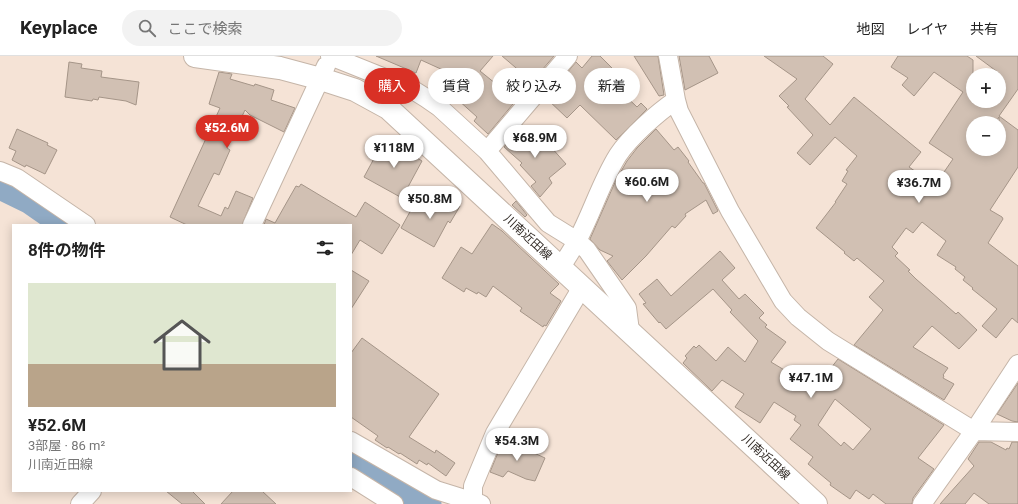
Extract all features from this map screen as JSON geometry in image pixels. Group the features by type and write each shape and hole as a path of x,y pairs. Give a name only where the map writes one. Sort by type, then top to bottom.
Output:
{"main road":[{"name":"川南近田線","path":"194,56 231,58 280,68 356,90 388,108 816,504"}],"street":[{"path":"252,224 321,79 330,56 410,88 439,107 487,151 548,223 577,241 587,250 627,308 630,331"},
{"path":"487,151 568,56"},
{"path":"668,56 679,111 730,211 783,301 798,317 828,341 974,431 1018,432"},
{"path":"561,268 577,241 609,171 619,154 632,138 666,107 676,100"},
{"path":"0,171 17,178 85,224"},
{"path":"352,442 436,490 476,503 473,486 495,433 582,286"},
{"path":"922,504 974,431 1018,364"},
{"path":"352,478 394,504"},
{"path":"80,504 91,492"}],"building":[{"path":"376,56 493,56 483,68 439,68 421,60 418,68 404,68"},
{"path":"502,56 554,56 544,68 516,68"},
{"path":"592,56 600,56 612,68 584,68 584,104 634,104 637,107 641,103 647,109 616,140 580,105 567,118 552,104 576,104 576,68 571,68 576,62 582,68"},
{"path":"634,56 658,56 664,95 659,96"},
{"path":"679,56 709,56 718,73 685,90"},
{"path":"764,56 823,56 833,64 805,99 830,125 854,97 921,152 909,167 935,185 953,159 929,143 963,92 934,72 914,96 902,85 908,78 891,67 898,56 967,56 973,60 973,68 966,68 966,108 1005,108 999,116 966,116 966,156 1006,156 1006,121 1018,130 1018,167 990,210 1003,219 988,243 1018,266 1018,323 1012,318 996,338 982,326 997,309 963,280 965,277 955,269 956,267 937,255 946,241 922,222 913,233 906,228 892,247 898,253 895,256 910,270 908,271 916,279 956,314 958,312 977,330 959,349 932,326 913,347 948,368 943,375 943,378 954,384 944,400 854,345 883,310 869,297 884,281 857,258 854,261 816,228 836,202 847,184 842,181 848,171 846,170 857,156 835,137 810,165 797,153 813,135 779,96 797,79"},
{"path":"976,56 1018,56 1018,89 1006,106 1006,68 992,68"},
{"path":"69,62 82,64 81,68 102,71 101,77 139,82 136,105 126,101 99,97 98,100 93,99 92,101 65,97"},
{"path":"219,72 232,74 230,79 254,86 255,84 274,90 271,100 295,108 284,132 250,115 245,110 227,148 230,150 219,175 214,173 198,206 221,216 225,207 228,209 236,191 253,198 242,224 185,224 170,217 220,108 209,104"},
{"path":"484,74 492,81 492,104 513,104 488,134 474,121 477,117 463,104 484,104"},
{"path":"522,126 539,141 543,138 566,164 549,178 552,183 540,197 531,186 536,182 520,165 522,163 504,147"},
{"path":"17,129 48,143 47,145 57,150 45,174 26,165 25,167 12,160 16,151 9,148"},
{"path":"656,129 674,150 678,147 689,161 688,162 704,183 718,211 713,214 706,200 685,214 686,216 675,228 672,226 646,256 622,280 607,261 613,256 600,250 590,239 616,180 627,161 637,148"},
{"path":"383,142 395,150 399,142 410,147 408,152 422,161 402,198 364,177"},
{"path":"301,184 356,217 365,202 400,225 382,254 360,240 352,253 352,224 264,224 266,219 275,223 296,186 299,187"},
{"path":"438,198 446,203 448,200 460,206 450,223 448,221 434,247 401,228 417,199 432,207"},
{"path":"516,201 527,215 525,217 512,205"},
{"path":"492,224 502,231 559,284 550,293 561,301 546,326 544,325 543,327 520,311 522,308 493,286 486,297 478,292 477,294 466,288 464,292 442,278 461,247 472,254"},
{"path":"720,251 735,268 722,280 739,299 745,294 764,313 759,318 767,325 765,327 786,342 771,362 786,371 784,373 813,391 838,359 944,425 918,458 934,469 913,498 912,504 886,504 873,494 869,499 856,490 850,499 830,485 831,483 808,464 813,457 790,439 801,425 794,420 796,416 774,402 760,423 735,407 744,394 722,380 712,391 683,363 687,358 685,356 694,346 696,348 699,345 716,361 728,347 745,362 758,341 730,312 732,310 713,289 666,329 643,304 646,303 639,294 657,279 671,296","holes":["835,399 871,429 853,450 844,442 841,446 818,425"]},
{"path":"352,271 369,281 352,307"},
{"path":"362,338 439,394 409,437 435,453 436,450 455,463 446,476 428,463 427,465 419,460 417,464 400,453 399,454 388,447 387,448 375,440 378,436 352,418 352,352"},
{"path":"1018,383 1018,422 1012,421 997,414"},
{"path":"979,442 991,442 1006,450 1007,448 1009,449 1012,442 1018,442 1018,504 989,504 974,493 965,504 940,504 974,466 968,459"},
{"path":"502,443 510,447 512,443 545,458 535,481 526,479 508,471 503,477 490,472"},
{"path":"167,492 193,492 205,504 182,504"},
{"path":"232,492 263,492 276,504 221,504"}],"waterway":[{"path":"0,185 31,200 66,224"},
{"path":"352,460 427,504"}]}
